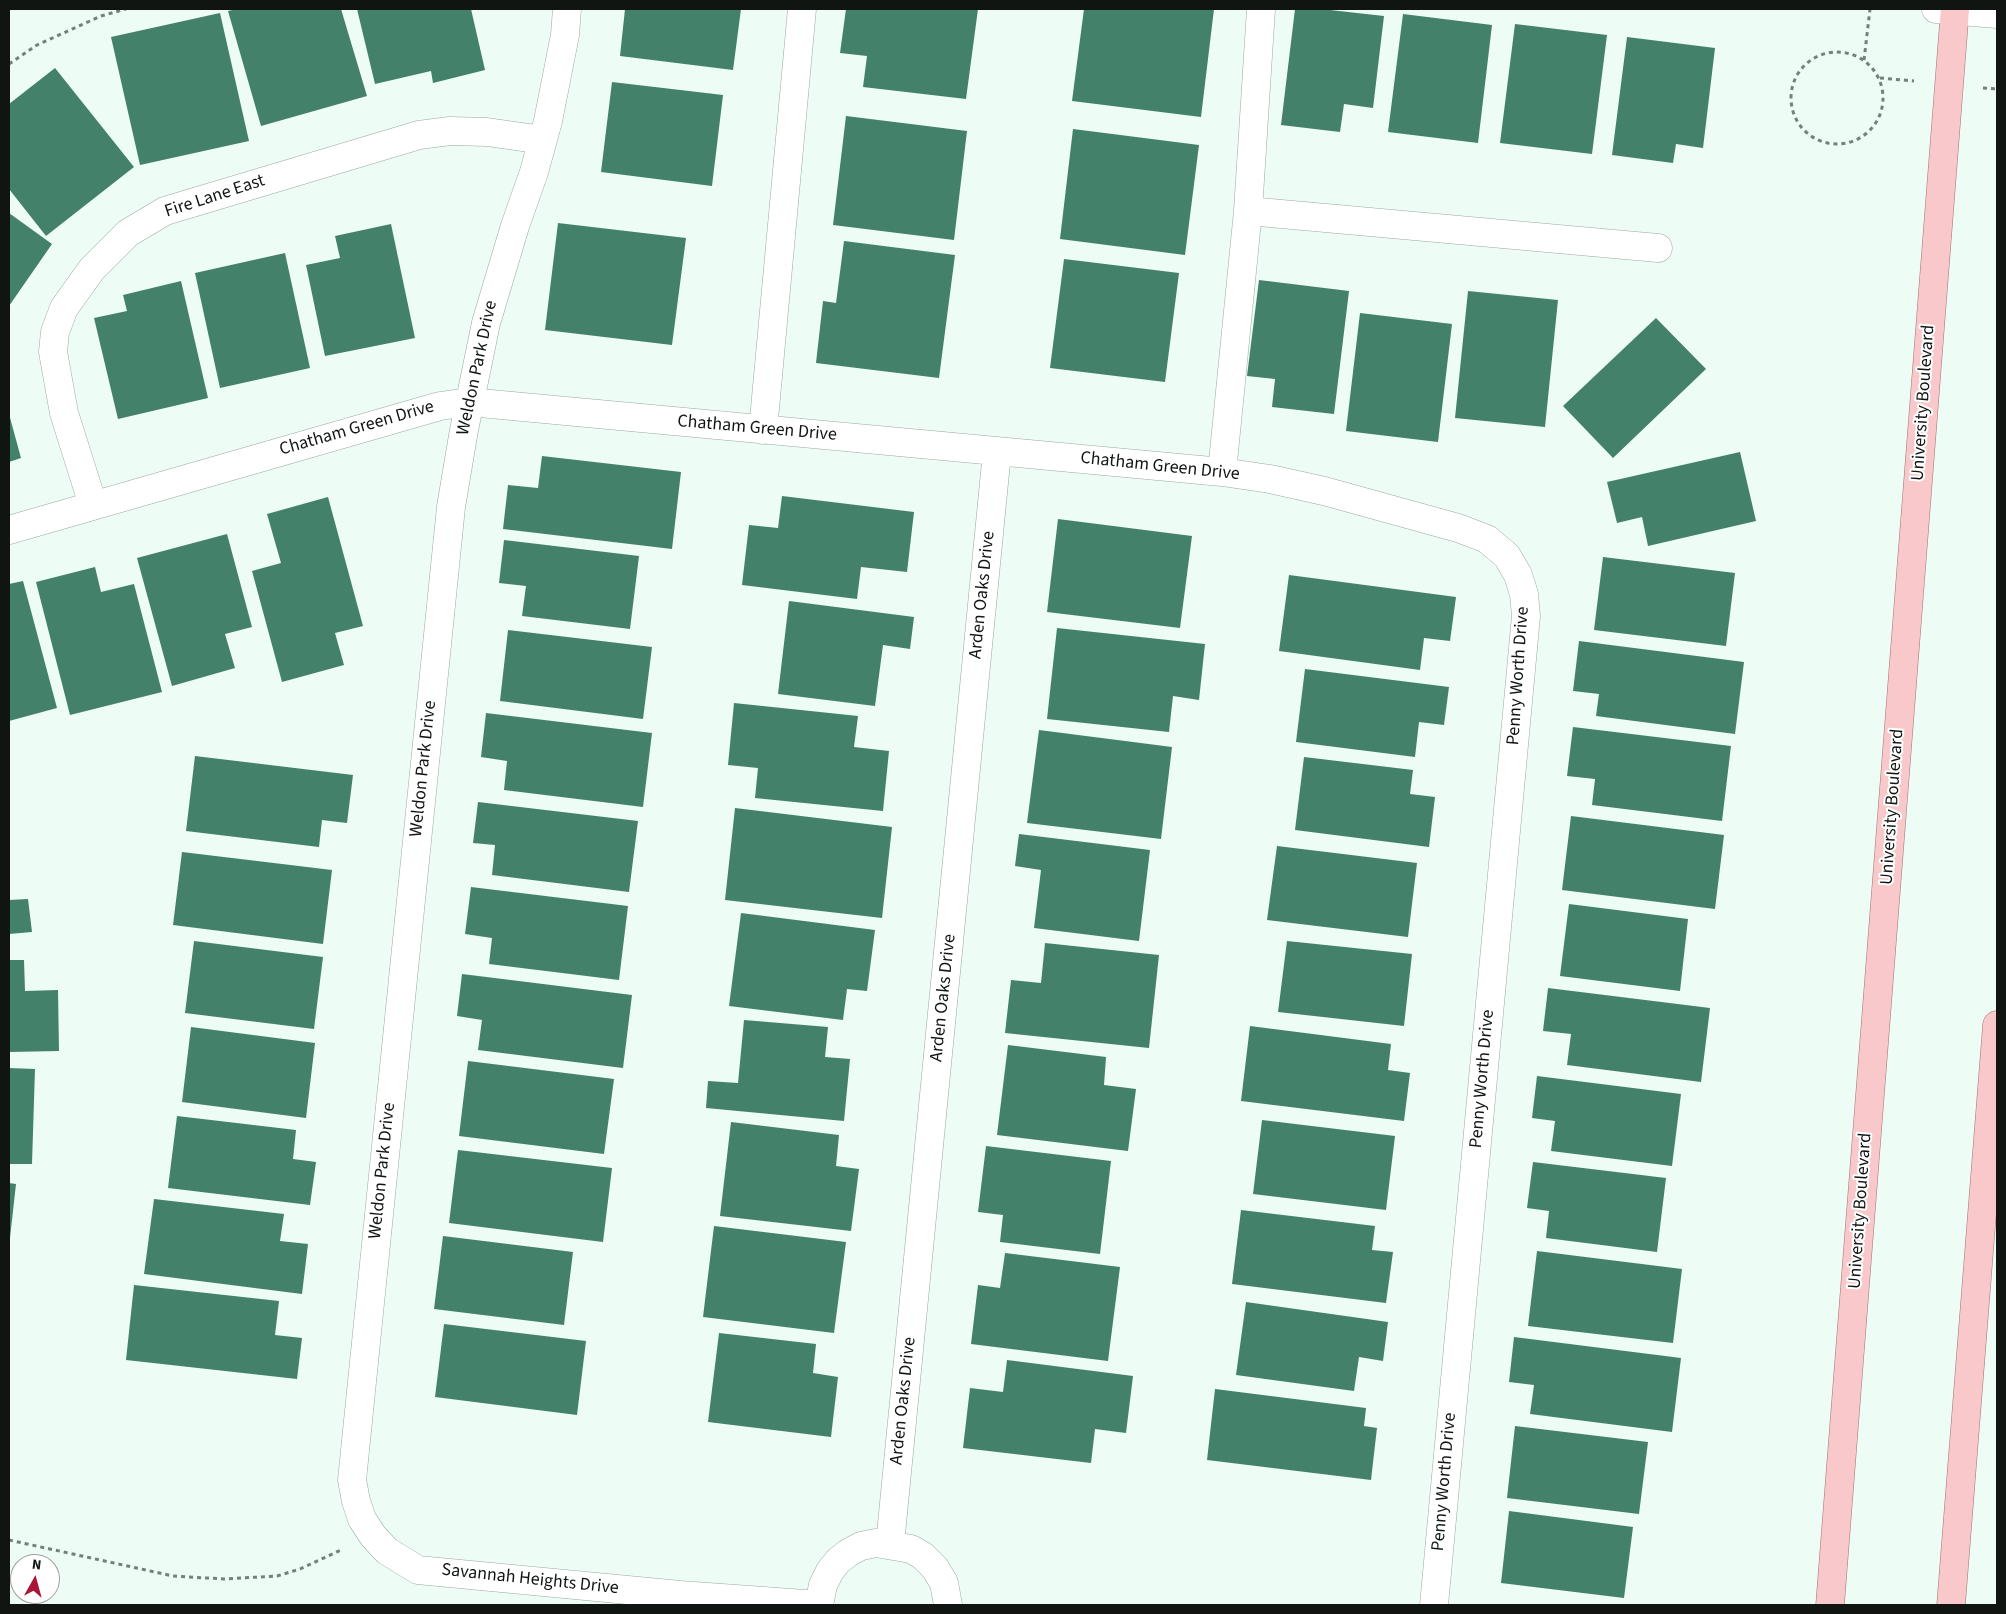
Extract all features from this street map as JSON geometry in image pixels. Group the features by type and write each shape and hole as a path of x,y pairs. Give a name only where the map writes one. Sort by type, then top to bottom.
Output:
{"main road":[{"name":"University Boulevard","path":"1830,1605 1949,9"},
{"path":"1951,1605 1997,1025"}],"street":[{"name":"Weldon Park Drive","path":"373,1536 362,1519 356,1501 352,1480 352,1464 450,517 469,402 486,323 543,140 557,79 567,9"},
{"path":"763,430 802,9"},
{"path":"1222,472 1248,211 1261,9"},
{"path":"1949,9 1997,14"},
{"name":"Fire Lane East","path":"94,505 64,413 53,352 54,342 64,308 92,269 128,233 165,212 419,135 450,131 469,131 543,140"},
{"path":"1248,211 1658,248"},
{"name":"Chatham Green Drive","path":"9,530 431,408 469,402 1222,472 1270,479 1324,490 1458,528 1487,539 1506,556"},
{"name":"Arden Oaks Drive","path":"890,1544 998,452"},
{"name":"Penny Worth Drive","path":"1434,1605 1526,616 1524,594 1518,575 1506,556"},
{"name":"Savannah Heights Drive","path":"373,1536 387,1551 418,1570 679,1600 819,1605"},
{"path":"819,1605 823,1585 838,1561 861,1546 876,1543 911,1549 923,1556 935,1568 944,1583 948,1605"}],"path":[{"path":"9,64 37,45 101,16 126,9"},
{"path":"1864,61 1870,9"},
{"path":"1827,52 1842,52 1858,56 1864,61 1871,65 1880,78 1884,93 1883,109 1876,124 1866,135 1851,142 1835,144 1820,141 1806,132 1797,122 1791,102 1794,80 1801,68 1812,59 1827,52"},
{"path":"9,1540 173,1576 224,1579 277,1576 300,1569 373,1536"}],"building":[{"path":"237,9 341,9 367,96 261,126 228,11"},
{"path":"357,9 471,9 485,70 433,83 431,71 375,84"},
{"path":"625,9 741,9 733,70 620,56"},
{"path":"846,9 978,9 966,99 863,87 867,56 840,53"},
{"path":"1084,9 1214,9 1201,117 1072,101"},
{"path":"1295,9 1321,9 1384,16 1373,108 1344,104 1340,132 1281,125"},
{"path":"220,13 249,141 140,165 111,37"},
{"path":"1403,14 1492,25 1478,143 1388,132"},
{"path":"1515,24 1607,35 1592,154 1500,143"},
{"path":"1627,37 1715,48 1703,148 1676,144 1673,163 1612,155"},
{"path":"55,68 134,167 46,236 9,189 9,104"},
{"path":"612,82 723,95 712,186 601,172"},
{"path":"846,116 967,131 954,240 833,225"},
{"path":"1073,129 1199,145 1185,255 1060,239"},
{"path":"9,213 52,244 9,306"},
{"path":"558,223 686,238 672,345 545,330"},
{"path":"391,224 415,338 325,356 306,265 340,258 335,236"},
{"path":"844,241 955,255 939,378 816,363 823,301 836,303"},
{"path":"285,253 310,368 220,388 195,273"},
{"path":"1064,259 1179,273 1165,382 1050,368"},
{"path":"1259,280 1349,291 1334,414 1272,407 1275,379 1247,376"},
{"path":"181,281 208,398 118,419 94,318 127,311 123,295"},
{"path":"1468,291 1558,300 1545,427 1455,418"},
{"path":"1360,313 1452,324 1438,442 1346,431"},
{"path":"1656,318 1706,369 1613,458 1563,406"},
{"path":"9,414 21,458 9,462"},
{"path":"1740,452 1756,521 1648,546 1642,517 1617,523 1607,482"},
{"path":"542,456 681,472 672,549 503,529 508,485 538,488"},
{"path":"782,496 914,512 907,572 861,567 857,599 742,585 749,525 778,528"},
{"path":"328,497 363,626 335,633 344,665 282,682 252,571 281,563 267,514"},
{"path":"1058,519 1192,536 1180,628 1047,612"},
{"path":"227,534 252,627 225,634 235,668 172,686 137,558"},
{"path":"504,540 639,556 630,629 522,616 526,586 499,583"},
{"path":"1603,557 1735,573 1726,646 1594,630"},
{"path":"95,567 101,592 134,584 162,692 70,715 36,582"},
{"path":"1289,575 1456,597 1450,641 1424,638 1420,670 1279,651"},
{"path":"23,581 57,708 9,721 9,584"},
{"path":"789,601 914,617 910,649 883,645 875,706 778,694"},
{"path":"1057,628 1205,644 1199,700 1173,696 1169,732 1047,719"},
{"path":"508,630 652,647 643,719 500,701"},
{"path":"1579,641 1744,662 1735,734 1596,716 1599,694 1573,691"},
{"path":"1305,669 1449,687 1444,725 1419,722 1415,757 1296,742"},
{"path":"734,703 858,716 854,747 889,751 883,811 755,798 758,768 728,765"},
{"path":"486,713 652,733 643,807 504,790 507,761 481,757"},
{"path":"1573,727 1731,746 1722,821 1592,805 1595,779 1567,776"},
{"path":"1039,730 1172,747 1161,839 1027,823"},
{"path":"195,756 353,775 347,823 322,820 319,847 186,831"},
{"path":"1304,757 1413,770 1410,794 1435,797 1429,847 1295,830"},
{"path":"478,802 638,821 629,892 492,875 495,845 473,843"},
{"path":"735,808 892,827 882,918 725,900"},
{"path":"1571,816 1724,835 1715,909 1562,890"},
{"path":"1019,834 1150,850 1139,941 1034,928 1041,870 1015,866"},
{"path":"1277,846 1417,863 1408,937 1267,920"},
{"path":"182,852 332,870 323,944 173,925"},
{"path":"471,887 628,906 619,980 489,964 492,938 465,934"},
{"path":"28,899 32,932 9,934 9,900"},
{"path":"1569,904 1688,919 1680,991 1560,976"},
{"path":"741,913 875,930 867,991 847,989 843,1020 729,1006"},
{"path":"194,941 323,957 314,1029 185,1013"},
{"path":"1287,941 1412,954 1404,1026 1278,1012"},
{"path":"1045,943 1159,955 1149,1048 1005,1033 1011,980 1041,983"},
{"path":"9,960 24,960 25,991 58,990 59,1051 9,1052"},
{"path":"462,974 632,995 623,1068 478,1050 482,1020 457,1016"},
{"path":"1548,988 1710,1008 1701,1082 1567,1065 1571,1034 1543,1031"},
{"path":"744,1020 828,1027 825,1057 850,1059 844,1121 706,1108 708,1081 738,1083"},
{"path":"1250,1026 1391,1044 1388,1070 1410,1073 1404,1121 1241,1101"},
{"path":"191,1027 315,1043 306,1118 182,1102"},
{"path":"1008,1045 1106,1057 1104,1085 1136,1089 1128,1151 997,1135"},
{"path":"468,1061 614,1079 604,1154 459,1136"},
{"path":"9,1068 35,1069 32,1164 9,1164"},
{"path":"1537,1076 1681,1094 1672,1166 1551,1151 1555,1121 1532,1118"},
{"path":"177,1116 296,1130 293,1159 316,1162 310,1205 168,1188"},
{"path":"1262,1120 1395,1136 1386,1210 1253,1194"},
{"path":"731,1122 839,1135 836,1166 859,1169 851,1231 720,1216"},
{"path":"986,1146 1111,1161 1100,1254 1000,1242 1003,1215 978,1212"},
{"path":"458,1150 612,1168 603,1242 449,1223"},
{"path":"1533,1162 1666,1178 1657,1252 1546,1238 1549,1211 1527,1208"},
{"path":"9,1183 16,1184 10,1238 9,1238"},
{"path":"154,1199 284,1214 280,1241 308,1244 302,1294 144,1274"},
{"path":"1241,1210 1375,1226 1372,1250 1393,1252 1386,1303 1232,1284"},
{"path":"714,1226 846,1242 834,1333 703,1317"},
{"path":"443,1236 573,1252 564,1325 434,1309"},
{"path":"1537,1251 1682,1269 1673,1343 1528,1326"},
{"path":"1005,1253 1120,1267 1108,1361 971,1344 978,1285 1000,1288"},
{"path":"134,1285 279,1301 275,1335 302,1338 297,1379 126,1360"},
{"path":"1246,1302 1388,1322 1383,1361 1359,1357 1354,1391 1236,1375"},
{"path":"444,1324 586,1341 577,1415 435,1397"},
{"path":"719,1333 816,1344 813,1373 838,1377 831,1437 708,1422"},
{"path":"1514,1337 1681,1358 1672,1432 1530,1414 1534,1385 1509,1382"},
{"path":"1007,1360 1133,1376 1126,1433 1095,1429 1091,1463 963,1448 970,1388 1003,1392"},
{"path":"1215,1389 1366,1408 1364,1426 1377,1428 1371,1480 1207,1460"},
{"path":"1515,1426 1648,1442 1639,1514 1507,1498"},
{"path":"1509,1511 1633,1527 1624,1598 1501,1583"}]}
